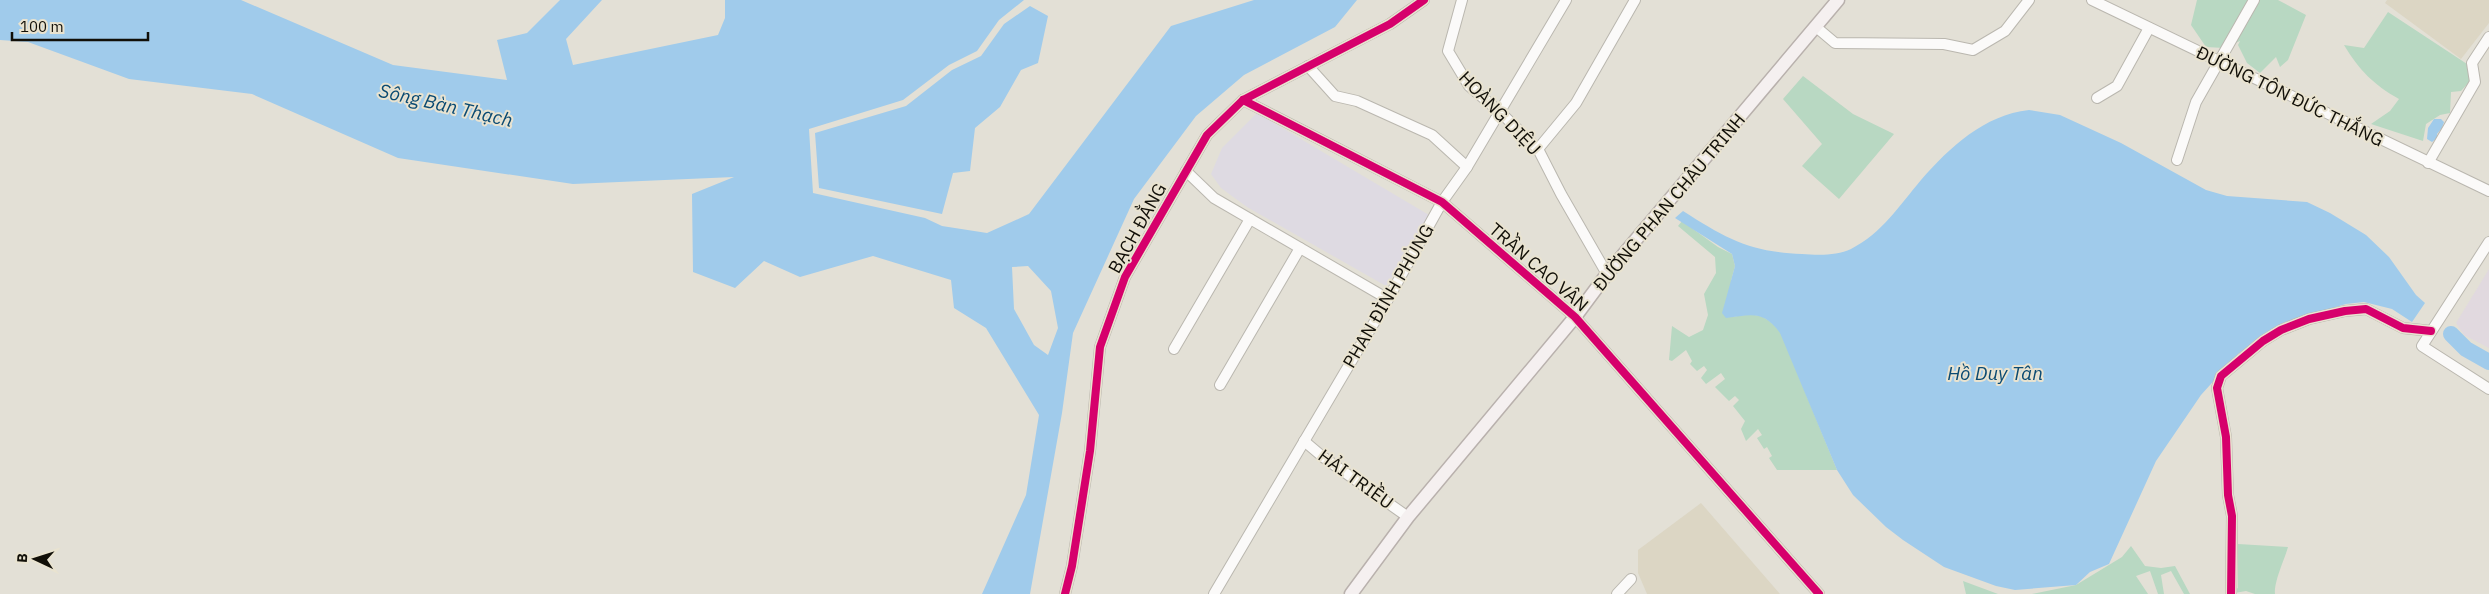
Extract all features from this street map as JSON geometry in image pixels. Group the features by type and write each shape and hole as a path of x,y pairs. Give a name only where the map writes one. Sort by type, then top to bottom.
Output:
{"main road":[{"name":"ĐƯỜNG PHAN CHÂU TRINH","path":"1351,594 1408,517 1575,317 1607,274 1838,0"}],"street":[{"name":"BẠCH ĐẰNG","path":"1065,594 1072,566 1090,451 1100,347 1125,277 1207,135 1244,100 1390,24 1424,0"},
{"name":"HOÀNG DIỆU","path":"1462,0 1448,51 1469,86 1500,112 1538,149 1561,194 1607,274"},
{"name":"PHAN ĐÌNH PHÙNG","path":"1214,594 1388,299 1442,202 1467,167 1566,0"},
{"path":"1538,149 1576,103 1635,0"},
{"path":"1816,27 1835,43 1944,44 1973,50 2005,31 2029,0"},
{"name":"ĐƯỜNG TÔN ĐỨC THẮNG","path":"2092,0 2428,164 2489,191"},
{"path":"2177,160 2196,102 2254,0"},
{"path":"2097,98 2117,86 2150,28"},
{"path":"2428,164 2475,82 2472,63 2489,37"},
{"path":"1308,66 1335,96 1357,101 1432,135 1467,167"},
{"name":"TRẦN CAO VÂN","path":"1244,100 1442,202 1575,317 1819,594"},
{"path":"1186,171 1214,198 1388,299"},
{"path":"1174,349 1250,219"},
{"path":"2489,242 2422,346 2489,389"},
{"path":"1220,385 1300,248"},
{"path":"2231,594 2232,516 2228,495 2226,438 2217,388 2221,376 2263,341 2281,330 2309,319 2345,311 2366,309 2403,328 2431,331"},
{"name":"HẢI TRIỀU","path":"1304,441 1323,457 1408,517"},
{"path":"1617,594 1631,579"}],"shaded area":[{"path":"2387,0 2489,0 2489,23 2461,59 2385,3"},
{"path":"1257,113 1429,215 1386,286 1247,207 1221,188 1211,174 1222,148"},
{"path":"2489,269 2489,348 2464,335 2456,323"},
{"path":"1701,503 1780,594 1647,594 1638,573 1638,550"}],"green space":[{"path":"2197,0 2278,0 2306,15 2288,60 2280,67 2276,57 2260,73 2247,63 2238,45 2240,41 2224,48 2206,47 2191,25"},
{"path":"2388,12 2467,64 2470,81 2461,91 2451,92 2450,113 2440,115 2426,124 2423,141 2371,124 2390,111 2399,99 2368,76 2355,62 2344,45 2364,48"},
{"path":"1803,76 1853,114 1894,134 1839,199 1802,166 1822,144 1783,99"},
{"path":"1682,221 1718,247 1732,254 1735,266 1731,281 1733,317 1760,316 1770,322 1781,333 1837,470 1777,470 1769,458 1772,456 1767,447 1764,449 1757,438 1762,435 1758,429 1746,441 1741,429 1745,421 1733,406 1739,400 1735,396 1729,401 1715,387 1725,379 1721,373 1706,384 1701,378 1707,370 1704,366 1697,371 1690,364 1692,361 1686,350 1672,361 1669,360 1672,326 1689,337 1703,330 1708,315 1704,294 1716,273 1715,257 1678,226"},
{"path":"2238,544 2288,547 2278,577 2275,594 2255,594 2246,591 2229,594 2238,588"},
{"path":"2131,546 2145,566 2161,568 2175,566 2190,594 2184,594 2171,571 2161,575 2164,594 2158,594 2150,571 2136,576 2148,594 2032,594 2076,585 2122,557"},
{"path":"1963,581 1998,594 1966,594"}],"water":[{"name":"Sông Bàn Thạch","path":"0,0 241,0 393,65 507,80 497,40 527,33 560,0 602,0 566,39 573,65 718,35 725,18 725,0 1024,0 999,20 977,51 949,65 903,100 809,129 813,193 925,218 942,226 987,233 1029,214 1171,26 1254,0 1357,0 1335,27 1244,75 1196,116 1134,199 1073,333 1062,413 1030,594 982,594 1026,495 1039,415 986,328 954,308 951,280 873,256 800,277 764,261 735,288 693,272 692,194 734,177 573,184 398,158 252,94 129,79 28,42 0,40","holes":["1028,266 1051,291 1058,328 1048,355 1034,345 1014,309 1012,267"]},
{"path":"1030,6 1048,16 1038,63 1021,70 1000,107 975,128 970,171 953,173 942,214 819,188 815,133 906,106 952,70 981,56 1004,24"},
{"name":"Hồ Duy Tân","path":"2029,110 2060,115 2121,143 2206,190 2227,196 2307,202 2330,213 2366,235 2389,257 2416,295 2425,303 2412,322 2392,309 2364,302 2346,304 2283,323 2238,354 2201,395 2156,461 2109,564 2090,572 2076,585 2015,590 1996,586 1944,567 1886,527 1853,495 1837,470 1780,333 1762,317 1750,315 1726,318 1722,313 1735,266 1732,254 1675,218 1683,211 1726,236 1753,247 1768,250 1820,255 1845,251 1862,243 1881,227 1932,168 1969,134 1997,118"},
{"path":"2434,119 2441,119 2444,122 2437,134 2437,138 2432,142 2427,139 2428,128"}],"waterway":[{"path":"2451,334 2466,349 2489,362"}],"cycle path":[{"path":"1065,594 1072,566 1090,451 1100,347 1125,277 1207,135 1243,100 1390,24 1424,0"},
{"path":"1243,100 1442,202 1575,317 1819,594"},
{"path":"2231,594 2232,516 2228,495 2226,437 2217,388 2221,376 2263,341 2281,330 2309,319 2345,311 2366,309 2403,328 2431,331"}]}
